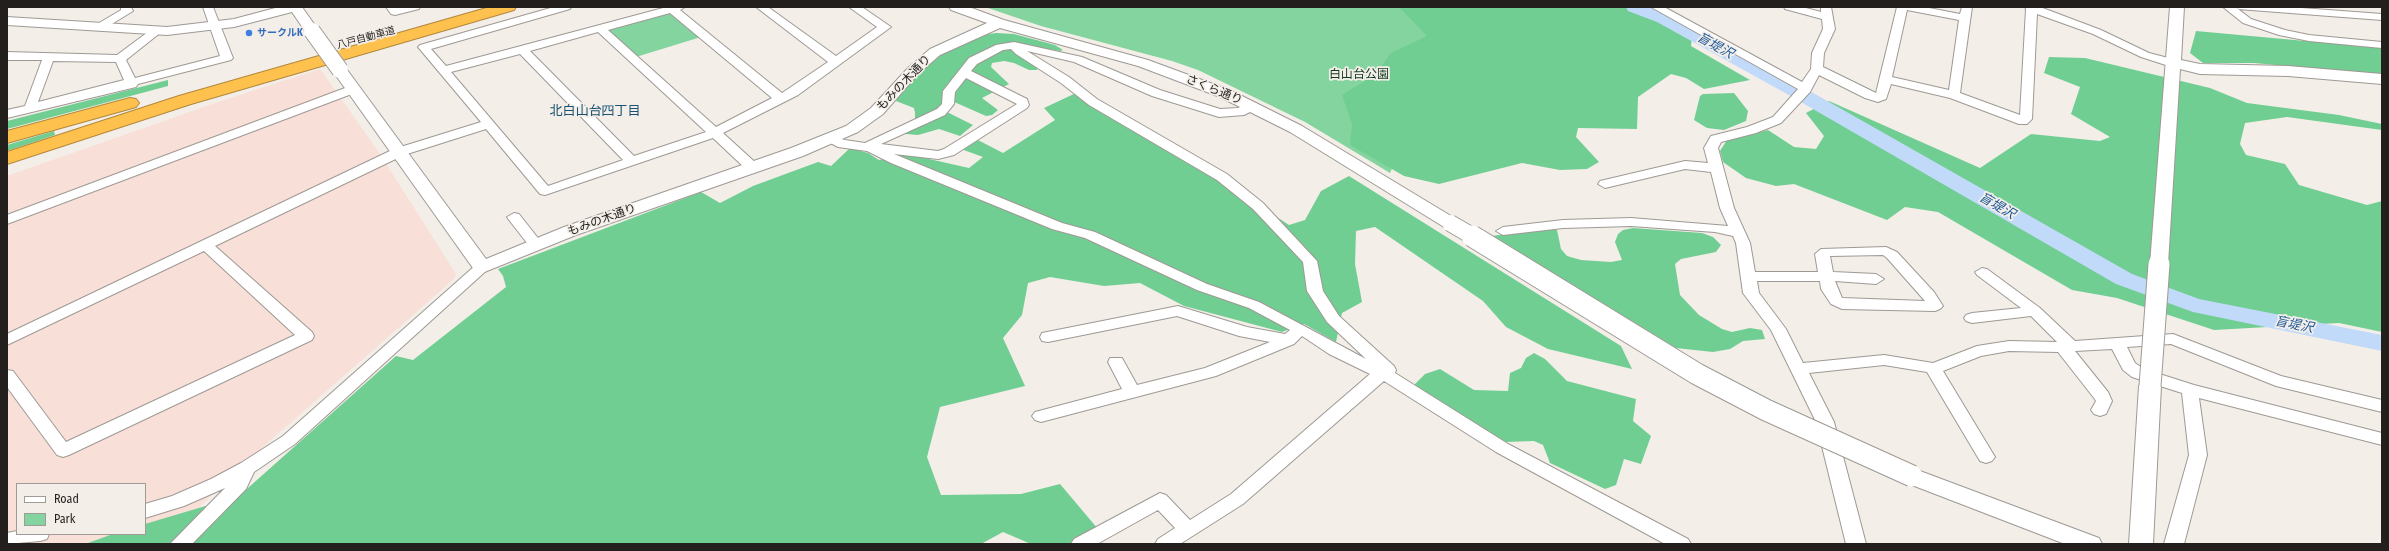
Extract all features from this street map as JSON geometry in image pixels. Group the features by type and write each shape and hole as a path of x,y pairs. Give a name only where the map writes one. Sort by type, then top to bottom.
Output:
{"highway":[{"name":"八戸自動車道","path":"250,70 482,7"},
{"name":"八戸自動車道","path":"296,68 508,7"},
{"path":"7,158 184,100 296,68"},
{"path":"7,166 296,68"},
{"path":"7,137 250,70"},
{"path":"7,142 250,70"}],"street":[{"path":"98,28 127,11 126,7"},
{"path":"7,114 132,84 227,58 208,7"},
{"path":"7,22 156,31 216,26 295,7 482,267 289,440 247,468 185,498 146,511"},
{"path":"391,7 395,12 415,7"},
{"path":"566,7 424,47 445,70 545,191 714,133 781,99 885,27 854,7"},
{"path":"626,7 636,18"},
{"path":"761,7 836,62"},
{"name":"さくら通り","path":"956,7 999,22 1143,62 1252,106 1339,154 1698,374 1780,417 1912,476 2090,544"},
{"path":"1656,7 1806,89"},
{"path":"1789,7 1826,12 1829,29 1818,53 1817,69 1806,89 1777,120 1756,128 1716,139 1711,148 1726,208 1743,243 1751,293 1778,329 1825,422 1856,544"},
{"path":"1817,69 1878,98 1882,96 1902,7"},
{"path":"1907,7 1966,12 1954,95"},
{"path":"1887,79 1954,95 2019,121 2026,119 2031,7 2097,32 2145,55 2200,69 2288,71 2382,79"},
{"path":"2141,544 2150,386 2177,7"},
{"path":"2228,7 2247,21 2283,33 2309,38 2382,45"},
{"path":"2242,7 2382,17"},
{"path":"445,70 676,8 781,99"},
{"name":"もみの木通り","path":"482,267 536,245 829,139 852,129 877,112 913,70 935,52 999,22"},
{"path":"600,28 752,167"},
{"path":"7,56 120,58 156,31"},
{"path":"869,148 901,129 941,112 948,104 947,98 949,91 963,72 973,61 1000,47 1014,46 1078,59 1156,93 1219,113 1240,112 1252,106"},
{"path":"1014,46 1020,52 1065,80 1093,102 1222,177 1258,206 1310,261 1315,291 1333,319 1402,383 1458,422 1502,448 1682,544"},
{"path":"522,50 632,161"},
{"path":"30,108 49,57"},
{"path":"120,58 132,84"},
{"path":"829,139 843,144 869,148 938,155 948,152 1023,105 1023,102 963,72"},
{"path":"7,220 353,89"},
{"path":"7,340 399,152 489,124"},
{"path":"869,148 951,183 988,196 1057,226 1090,235 1202,286 1239,298 1294,335 1335,350 1402,383"},
{"path":"1605,184 1685,165 1715,168"},
{"path":"514,217 536,245"},
{"path":"1503,232 1563,224 1631,222 1715,228 1739,233"},
{"path":"7,375 64,451 306,336 206,244"},
{"path":"1886,251 1892,254 1929,294 1935,306 1842,304 1836,301 1826,276 1822,254 1826,252 1886,251"},
{"path":"1982,272 2034,312 2068,347 2102,396 2104,401 2100,410"},
{"path":"1748,277 1826,276 1876,279"},
{"path":"1048,337 1178,311 1245,332 1294,335"},
{"path":"1972,318 2034,312"},
{"path":"1041,416 1210,372 1294,335"},
{"path":"1798,369 1884,360 1932,368 1946,365 1977,351 2009,346 2068,347 2173,339 2276,380 2382,406"},
{"path":"2117,343 2129,366 2138,374 2190,390 2382,439"},
{"path":"1116,362 1132,392"},
{"path":"1932,368 1986,456"},
{"path":"1165,544 1237,499 1382,373"},
{"path":"2174,544 2198,455 2190,390"},
{"path":"180,544 240,484 247,468"},
{"path":"1081,544 1160,500 1188,530"},
{"path":"7,540 34,535"}],"shaded area":[{"path":"320,69 378,151 456,274 454,279 256,453 161,544 7,544 7,176 221,101"}],"green space":[{"name":"白山台公園","path":"985,7 1410,7 1458,20 1390,173 1305,122 1198,70 1172,61 1041,26"},
{"path":"1399,7 1628,7 1692,37 1691,46 1750,80 1704,89 1686,78 1671,74 1638,97 1637,129 1578,128 1576,137 1599,162 1587,169 1560,170 1522,163 1439,184 1404,176 1350,145 1352,124 1342,95 1375,75 1391,53 1427,36"},
{"path":"670,13 701,37 636,57 607,30"},
{"path":"2196,31 2382,48 2382,75 2254,63 2203,63 2190,53"},
{"path":"996,33 1014,34 1055,45 1063,50 1060,51 1019,44 1040,68 1036,70 1029,70 1014,63 1004,61 992,63 991,67 1009,84 982,98 998,110 992,115 986,116 952,101 947,112 973,125 960,136 939,129 918,135 906,134 902,131 915,120 914,108 896,101 900,93 928,63 940,54 977,36"},
{"path":"2049,57 2085,58 2210,88 2247,103 2339,115 2382,124 2382,130 2287,117 2245,123 2240,144 2246,155 2285,164 2299,185 2367,205 2382,201 2382,332 2339,323 2214,330 2117,298 2072,290 1938,212 1905,207 1887,220 1794,184 1776,186 1746,178 1723,162 1720,151 1727,140 1768,130 1794,147 1816,149 1824,136 1806,113 1829,101 1980,168 2031,134 2100,141 2110,137 2071,114 2080,87 2044,73"},
{"path":"168,80 168,86 7,129 7,121"},
{"path":"1076,93 1110,117 1223,182 1289,225 1305,220 1321,191 1349,176 1621,346 1632,369 1548,349 1506,327 1483,301 1375,227 1356,231 1355,264 1362,302 1342,313 1336,342 1304,324 1282,332 1184,306 1140,283 1104,286 1050,277 1028,283 1022,315 1003,338 1025,386 940,407 927,457 941,495 1021,494 1060,484 1098,529 1068,544 1031,544 1003,532 981,544 85,544 110,535 146,535 146,524 239,496 396,356 413,360 506,287 503,276 498,269 701,192 720,203 753,186 818,162 831,166 850,148 868,153 879,160 907,154 969,168 983,157 961,149 976,139 1003,153 1055,120 1044,108"},
{"path":"1734,93 1748,111 1746,121 1724,130 1707,128 1694,120 1700,96 1703,94"},
{"path":"54,131 55,135 7,151 7,145"},
{"path":"1633,228 1702,233 1713,237 1721,245 1716,252 1681,259 1675,264 1680,295 1699,315 1722,329 1732,332 1750,328 1762,330 1765,339 1743,341 1730,349 1713,352 1676,348 1492,236 1541,229 1557,230 1561,249 1567,256 1581,260 1611,262 1622,260 1615,242 1618,234 1623,230"},
{"path":"1534,353 1545,359 1567,381 1636,399 1633,421 1651,436 1641,464 1624,459 1616,485 1605,489 1550,463 1543,445 1534,441 1506,442 1461,418 1414,385 1425,374 1440,369 1474,390 1508,391 1510,373 1521,368 1526,358"}],"waterway":[{"name":"盲堤沢","path":"1634,7 1663,18 1794,90 2124,279 2193,305 2382,343"}],"place":[{"name":"サークルK","path":"249,33"}],"district":[{"name":"北白山台四丁目","path":"595,111"}]}
